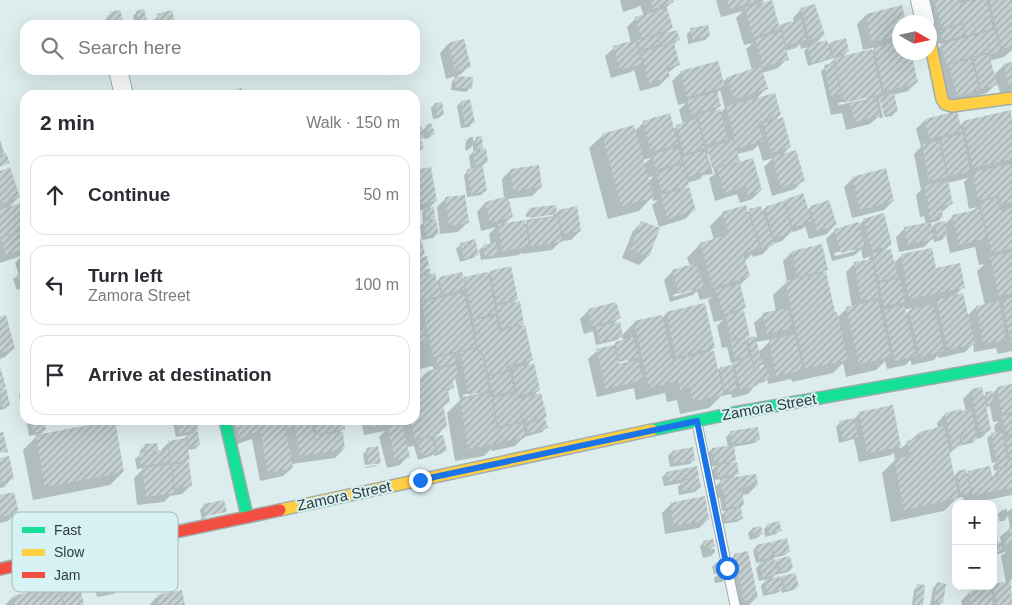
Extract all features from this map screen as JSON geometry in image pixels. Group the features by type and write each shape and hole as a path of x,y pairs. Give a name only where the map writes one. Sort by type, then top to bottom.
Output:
{"main road":[{"path":"934,60 942,99 945,104 952,106 1012,98"},
{"name":"Zamora Street","path":"178,531 697,421 1012,364"},
{"path":"226,425 247,516"}],"street":[{"path":"920,0 923,15"},
{"path":"119,75 123,90"}],"lane":[{"path":"697,421 735,605"}],"building":[{"path":"650,0 673,0 674,2 653,9"},
{"path":"727,0 754,0 754,2 730,9"},
{"path":"772,0 780,29 753,37 745,8"},
{"path":"934,0 957,0 958,4 974,0 986,0 990,15 942,28"},
{"path":"989,0 1012,0 1012,46 1002,49"},
{"path":"815,4 825,36 810,40 801,8"},
{"path":"902,5 904,15 892,15 892,38 871,42 866,14"},
{"path":"667,8 673,28 641,38 635,17"},
{"path":"144,9 147,20 139,20 136,11"},
{"path":"120,10 123,20 112,20 110,12"},
{"path":"172,10 175,20 159,20 157,14"},
{"path":"990,15 993,28 976,33 972,20"},
{"path":"801,19 806,40 786,45 781,24"},
{"path":"972,21 975,33 966,36 963,23"},
{"path":"708,25 710,36 692,40 690,28"},
{"path":"962,25 965,35 942,41 940,31"},
{"path":"677,30 680,40 661,45 658,35"},
{"path":"995,30 1001,51 991,54 986,37 989,52 946,64 941,44"},
{"path":"781,32 789,60 763,67 755,39"},
{"path":"657,35 659,44 640,50 637,40"},
{"path":"846,38 849,51 833,56 830,42"},
{"path":"464,39 471,67 455,71 448,43"},
{"path":"635,40 642,64 620,70 613,46"},
{"path":"827,40 832,58 812,63 807,45"},
{"path":"674,43 680,65 667,68 670,77 649,83 641,52"},
{"path":"892,44 892,60 913,60 918,83 884,91 874,47"},
{"path":"872,49 882,94 844,103 834,58"},
{"path":"989,54 997,85 981,89 973,58"},
{"path":"971,59 979,90 957,96 949,65"},
{"path":"718,61 725,87 687,97 680,71"},
{"path":"1012,62 1012,86 1009,87 1003,64"},
{"path":"834,63 841,94 831,96 824,65"},
{"path":"761,66 768,89 734,99 727,77"},
{"path":"455,76 473,77 472,89 454,87"},
{"path":"717,92 721,106 691,114 687,100"},
{"path":"775,93 781,115 758,122 763,141 736,149 740,161 712,168 707,148 735,140 726,106"},
{"path":"894,93 898,112 884,115 879,97"},
{"path":"876,97 880,116 855,122 850,104"},
{"path":"470,99 475,123 465,125 461,101"},
{"path":"442,102 444,115 437,116 435,103"},
{"path":"720,109 728,139 706,145 698,115"},
{"path":"1011,110 1012,159 973,168 963,121"},
{"path":"957,111 962,131 929,139 925,119"},
{"path":"670,113 678,144 651,152 643,121"},
{"path":"783,117 791,147 772,153 763,123"},
{"path":"697,119 705,148 684,154 676,125"},
{"path":"431,123 435,134 429,136 425,125"},
{"path":"634,125 654,198 621,206 602,134"},
{"path":"420,127 422,127 424,138 420,138"},
{"path":"963,134 970,172 948,176 941,138"},
{"path":"482,136 483,148 477,148 476,137"},
{"path":"422,141 423,148 420,150 420,142"},
{"path":"939,141 947,177 929,181 922,144"},
{"path":"678,147 682,162 656,170 652,155"},
{"path":"486,148 488,162 475,165 473,151"},
{"path":"705,150 710,170 688,177 682,157"},
{"path":"796,150 805,181 781,188 772,157"},
{"path":"6,153 10,163 0,167 0,155"},
{"path":"753,158 762,190 748,195 746,186 724,193 717,168"},
{"path":"683,164 689,185 662,193 656,172"},
{"path":"1012,164 1012,202 1001,204 999,196 978,200 973,172"},
{"path":"539,165 542,187 513,191 510,169"},
{"path":"10,167 20,197 0,204 0,171"},
{"path":"431,167 437,201 420,204 420,169"},
{"path":"483,167 487,191 471,194 467,169"},
{"path":"886,168 894,201 860,210 852,177"},
{"path":"948,181 953,204 929,209 924,185"},
{"path":"689,187 696,210 667,219 661,195"},
{"path":"803,193 812,221 793,227 784,200"},
{"path":"465,195 469,223 449,226 445,197"},
{"path":"508,196 513,217 490,223 485,202"},
{"path":"997,198 1000,211 1012,208 1012,248 992,253 980,202"},
{"path":"829,200 837,225 817,231 810,206"},
{"path":"783,201 793,232 774,238 765,207"},
{"path":"20,203 20,231 0,237 0,210"},
{"path":"556,205 557,214 530,218 529,208"},
{"path":"746,205 760,248 743,254 750,276 713,288 700,243 729,234 722,212"},
{"path":"577,206 581,231 562,234 558,210"},
{"path":"761,206 774,245 762,249 749,209"},
{"path":"434,207 435,218 426,219 425,208"},
{"path":"941,207 943,217 930,220 928,210"},
{"path":"980,209 987,238 959,245 952,215"},
{"path":"884,213 892,245 872,250 863,219"},
{"path":"558,216 562,242 531,246 527,221"},
{"path":"436,219 439,234 426,237 423,221"},
{"path":"525,220 529,246 502,251 498,224"},
{"path":"641,221 660,228 649,257 630,249"},
{"path":"945,221 947,236 937,238 935,223"},
{"path":"859,222 865,247 841,253 834,229"},
{"path":"931,222 934,239 908,244 904,227"},
{"path":"20,232 20,251 6,255 1,238"},
{"path":"420,239 425,254 420,256"},
{"path":"475,239 479,255 464,259 460,243"},
{"path":"496,242 498,254 485,257 483,245"},
{"path":"822,244 828,270 797,277 792,251"},
{"path":"932,248 936,268 960,263 965,288 909,299 901,254"},
{"path":"891,249 898,277 878,281 872,253"},
{"path":"1012,252 1012,293 999,296 990,257"},
{"path":"427,256 429,266 420,268 420,258"},
{"path":"872,259 879,297 861,301 854,262"},
{"path":"696,263 704,287 679,294 672,270"},
{"path":"511,266 518,299 497,303 490,271"},
{"path":"430,268 431,272 420,275 420,271"},
{"path":"462,272 466,289 443,294 439,277"},
{"path":"488,272 496,313 473,319 464,277"},
{"path":"826,272 848,360 805,369 785,281"},
{"path":"435,273 441,295 420,301 420,277"},
{"path":"900,278 905,302 884,306 879,283"},
{"path":"740,284 746,308 723,314 716,290"},
{"path":"464,293 476,347 433,357 421,302"},
{"path":"963,293 975,344 948,350 936,300"},
{"path":"1012,297 1012,343 1011,343 1002,300"},
{"path":"878,300 891,357 859,364 846,307"},
{"path":"520,301 524,324 501,328 496,306"},
{"path":"999,301 1006,340 983,344 976,306"},
{"path":"616,302 621,318 592,326 588,309"},
{"path":"705,303 715,348 676,357 666,312"},
{"path":"933,304 944,351 920,357 909,310"},
{"path":"904,305 916,356 895,361 884,310"},
{"path":"788,308 792,328 767,334 762,313"},
{"path":"744,311 750,336 731,340 725,315"},
{"path":"6,315 15,349 0,353 0,317"},
{"path":"662,315 674,367 673,360 714,351 724,395 693,401 690,387 680,390 678,381 649,388 634,321"},
{"path":"496,316 498,331 525,325 533,360 506,366 507,370 488,375 484,355 478,349 475,335 496,330 476,334 474,320"},
{"path":"620,322 623,337 600,342 596,327"},
{"path":"423,327 426,343 420,345 420,328"},
{"path":"795,334 803,370 776,376 769,340"},
{"path":"755,336 763,365 755,368 747,338"},
{"path":"633,337 639,357 620,362 615,342"},
{"path":"745,338 749,356 735,359 731,342"},
{"path":"614,345 619,365 638,360 643,380 606,389 596,349"},
{"path":"475,349 482,355 489,391 469,395 460,352"},
{"path":"455,354 456,363 437,367 436,358"},
{"path":"751,357 754,369 766,366 770,378 757,381 758,385 741,390 733,362"},
{"path":"534,363 540,390 518,396 512,369"},
{"path":"456,365 458,378 445,380 453,379 454,388 441,390 448,390 450,402 443,403 447,426 439,428 440,434 415,439 412,425 420,425 420,379 428,377 427,371"},
{"path":"732,365 737,390 725,392 720,367"},
{"path":"0,366 6,387 0,388"},
{"path":"510,372 514,391 493,395 489,376"},
{"path":"1012,384 1012,412 1002,414 997,387"},
{"path":"982,387 991,430 980,432 971,389"},
{"path":"6,388 10,405 2,407 0,389"},
{"path":"992,391 994,404 988,405 985,392"},
{"path":"491,393 499,443 468,449 460,399"},
{"path":"517,393 518,399 541,393 547,417 524,422 519,401 522,421 498,426 493,398"},
{"path":"893,405 901,447 867,453 859,412"},
{"path":"961,409 961,411 971,409 977,439 962,443 961,437 967,436 962,414 966,435 959,436 961,445 952,447 945,413"},
{"path":"1012,414 1012,433 1006,434 1002,416"},
{"path":"854,418 858,437 843,440 839,421"},
{"path":"545,419 548,428 529,433 526,424"},
{"path":"523,423 525,438 500,442 497,428"},
{"path":"32,425 45,425 46,430 33,433"},
{"path":"89,425 116,425 124,472 45,487 36,435"},
{"path":"178,425 197,425 198,431 179,433"},
{"path":"236,425 258,425 260,431 240,438"},
{"path":"259,425 285,425 293,468 268,473"},
{"path":"286,425 294,425 295,427 287,429"},
{"path":"295,425 312,425 316,448 315,435 343,432 345,449 300,456"},
{"path":"315,425 345,425 345,429 317,434"},
{"path":"402,425 410,457 395,460 388,427"},
{"path":"944,426 959,498 904,510 894,459 910,456 907,441 920,438 919,432"},
{"path":"758,427 760,440 732,444 730,431"},
{"path":"1002,431 1007,458 996,460 991,433"},
{"path":"3,432 8,452 0,453 0,433"},
{"path":"198,432 200,445 189,447 187,434"},
{"path":"443,435 447,451 438,453 434,437"},
{"path":"432,437 436,453 422,456 418,441"},
{"path":"1012,437 1012,457 1009,457 1006,438"},
{"path":"186,438 190,460 171,463 168,441"},
{"path":"157,443 158,450 145,451 144,444"},
{"path":"734,445 736,461 714,463 712,448"},
{"path":"378,446 381,463 369,465 366,448"},
{"path":"693,447 695,460 674,464 672,451"},
{"path":"168,449 170,462 141,466 139,453"},
{"path":"9,456 14,479 0,482 0,458"},
{"path":"1012,458 1012,465 998,467 997,461"},
{"path":"189,462 192,486 175,488 172,465"},
{"path":"737,462 739,474 717,477 716,465"},
{"path":"171,465 174,493 146,497 142,468"},
{"path":"697,466 699,477 668,482 666,472"},
{"path":"990,466 995,491 973,496 968,471"},
{"path":"1012,466 1012,488 995,491 993,477 999,476 998,468"},
{"path":"966,469 971,493 961,495 957,471"},
{"path":"756,474 758,485 722,491 720,479"},
{"path":"699,478 701,488 683,491 681,481"},
{"path":"742,488 744,505 726,508 724,491"},
{"path":"14,492 19,512 12,512 12,514 0,517 0,495"},
{"path":"705,496 709,520 674,526 670,503"},
{"path":"224,500 227,512 206,516 203,504"},
{"path":"741,508 743,519 726,521 725,510"},
{"path":"779,521 782,531 769,533 767,524"},
{"path":"761,526 763,534 754,536 752,528"},
{"path":"1009,527 1012,527 1012,544 1006,545 1005,536 1010,535"},
{"path":"787,538 790,552 775,556 771,542"},
{"path":"713,539 715,546 705,548 703,541"},
{"path":"997,539 998,543 1001,542 1003,551 997,552"},
{"path":"770,542 773,557 759,560 756,545"},
{"path":"748,551 758,598 744,601 734,554"},
{"path":"790,556 793,568 780,572 777,559"},
{"path":"775,559 778,574 763,578 759,563"},
{"path":"795,573 799,586 786,590 782,576"},
{"path":"780,576 783,589 767,593 764,580"},
{"path":"1011,581 1012,605 997,605 994,590 997,590 997,583"},
{"path":"937,582 946,584 943,603 934,601"},
{"path":"917,584 925,585 923,605 915,605"},
{"path":"182,590 185,605 159,605 157,595"},
{"path":"991,590 993,605 971,605 970,591"},
{"path":"30,592 60,592 63,605 15,605 13,596"},
{"path":"62,592 81,592 84,605 65,605"}],"traffic: fast":[{"path":"652,430 734,413 1012,364"},
{"path":"226,425 247,516"}],"traffic: slow":[{"path":"934,60 942,99 945,104 952,106 1012,98"},
{"path":"280,510 652,430"}],"traffic: jam":[{"path":"178,531 280,510"},
{"path":"0,569 12,566"}],"route":[{"path":"420,480 697,421 727,568"}]}
